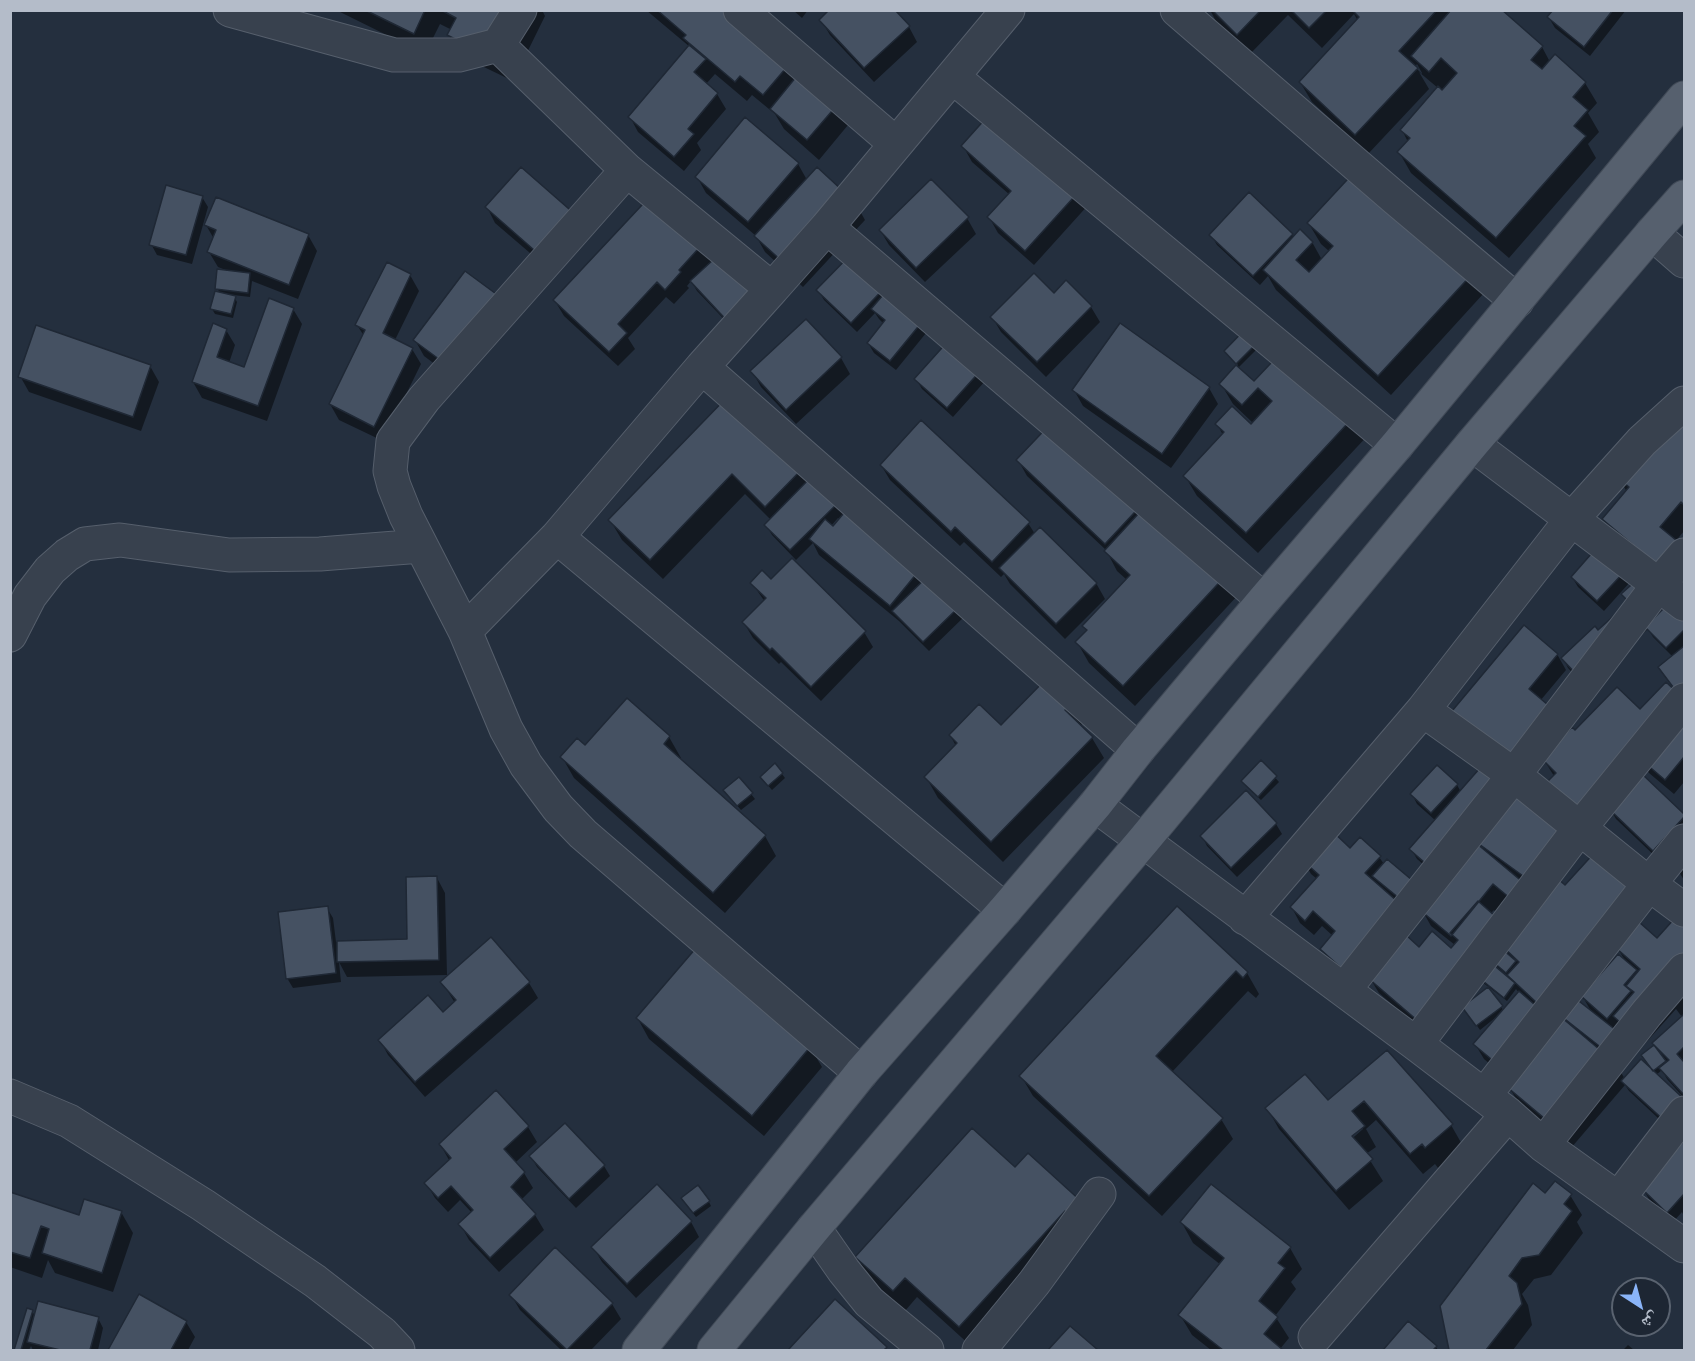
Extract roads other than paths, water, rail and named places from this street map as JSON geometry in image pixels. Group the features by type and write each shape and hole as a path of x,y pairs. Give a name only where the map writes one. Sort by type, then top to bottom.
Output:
{"main road":[{"path":"639,1350 861,1073 1095,805 1138,750 1397,445 1684,98"},
{"path":"714,1350 814,1228 1143,841 1472,444 1684,197"}],"street":[{"path":"230,10 393,55 459,55 498,45 520,10"},
{"path":"740,10 896,144"},
{"path":"465,632 557,537 702,367 827,227 1008,10"},
{"path":"1177,10 1517,301"},
{"path":"498,45 627,170 772,289"},
{"path":"952,77 1397,445"},
{"path":"627,170 424,399 393,441 390,471 406,516 465,632 506,729 526,765 558,808 600,849 861,1073"},
{"path":"827,227 1264,600"},
{"path":"1652,233 1684,261"},
{"path":"702,367 1138,750"},
{"path":"1245,918 1423,710 1571,520 1642,441 1684,403"},
{"path":"1472,444 1684,604"},
{"path":"557,537 1005,910"},
{"path":"10,635 30,596 50,570 85,544 120,540 229,555 320,554 421,546"},
{"path":"1344,990 1514,775 1659,584 1684,555"},
{"path":"1416,1044 1579,829 1684,700"},
{"path":"1423,710 1514,775 1579,829 1684,910"},
{"path":"1095,805 1416,1044 1496,1105 1543,1145 1684,1246"},
{"path":"1315,1337 1496,1105 1649,884 1684,841"},
{"path":"1543,1145 1647,1013 1684,970"},
{"path":"10,1096 69,1121 203,1205 315,1281 382,1333 398,1350"},
{"path":"1618,1199 1684,1113"},
{"path":"978,1350 1034,1283 1100,1194"},
{"path":"814,1228 869,1302 925,1350"}]}
